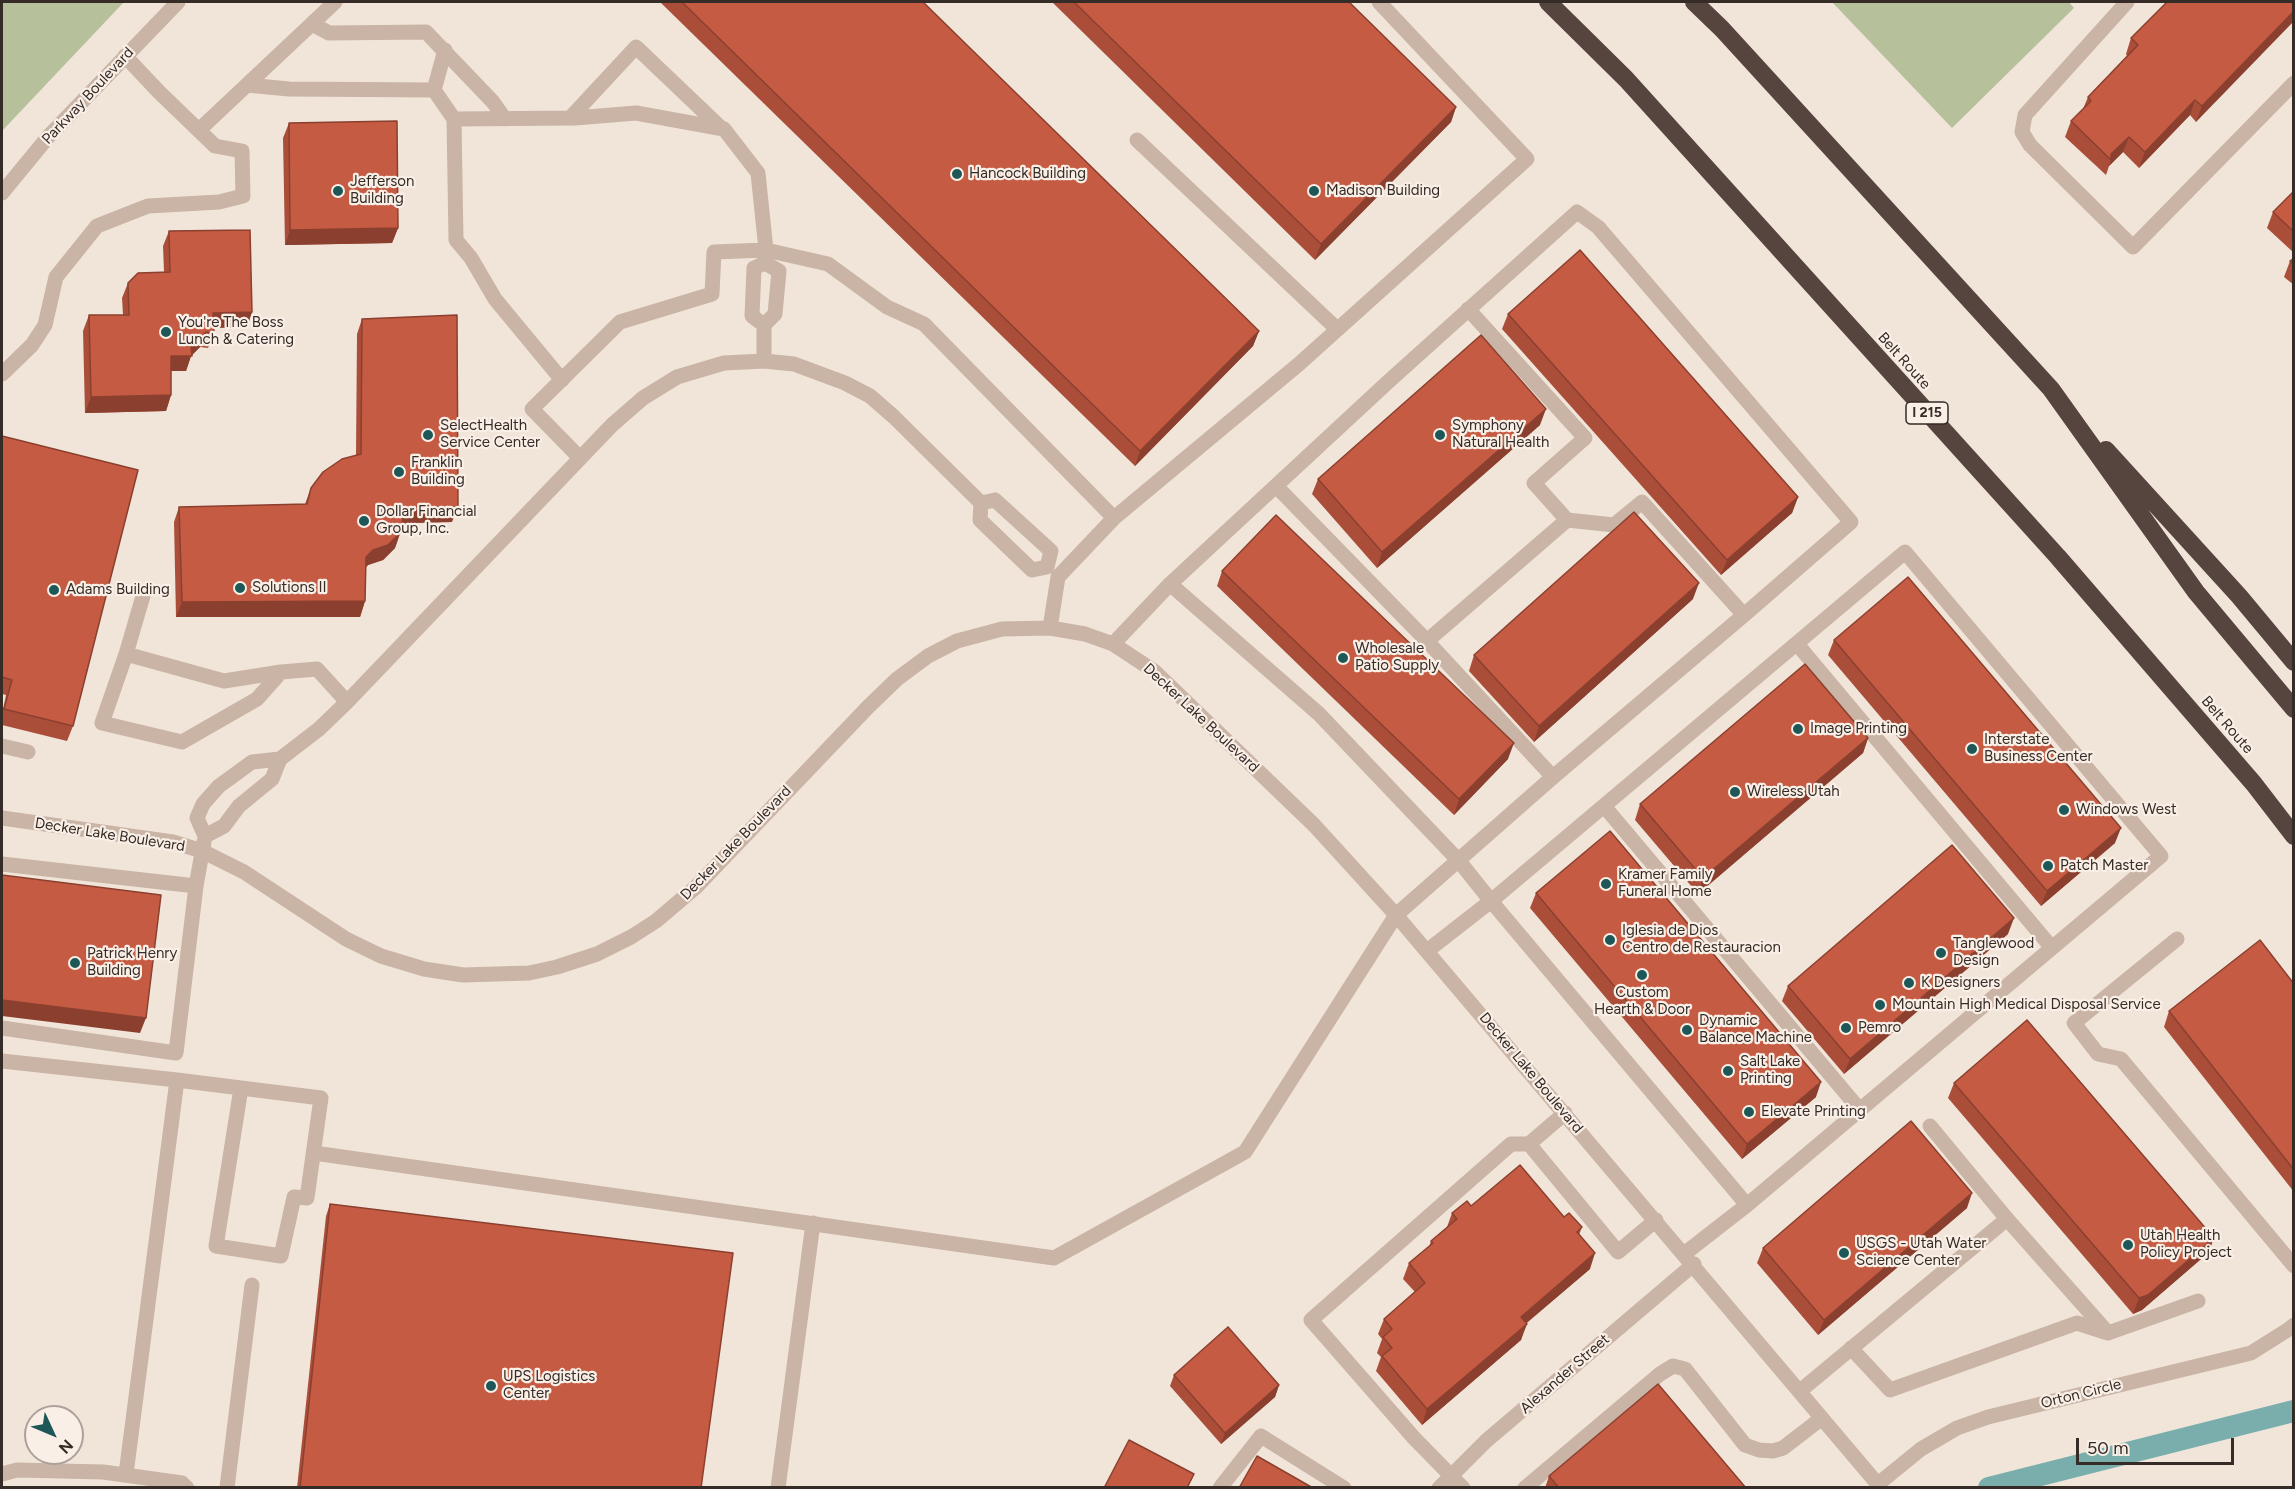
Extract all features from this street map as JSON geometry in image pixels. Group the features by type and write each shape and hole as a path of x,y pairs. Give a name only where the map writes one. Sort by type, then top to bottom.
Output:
{"highway":[{"name":"Belt Route","path":"1548,2 1626,79 2058,557 2254,784 2294,836"},
{"path":"1694,2 1722,29 2051,389 2239,596 2294,662"},
{"path":"2051,389 2196,592 2294,709"}],"street":[{"name":"Parkway Boulevard","path":"2,193 48,137 178,2"},
{"path":"199,130 335,2"},
{"path":"204,844 225,826 239,806 272,779 280,759 319,729 347,702 612,425 644,398 677,377 724,363 764,361 795,364 845,383 870,396 981,503 980,520 1004,544 1032,570 1052,572 1299,364 1527,159 1378,2"},
{"path":"2127,2 2025,115 2022,132 2030,145 2133,247 2294,83"},
{"path":"312,24 329,33 426,32 494,102 505,119"},
{"path":"570,118 636,47 720,128"},
{"path":"444,50 434,90 454,119 456,240 471,258 495,299 562,380"},
{"path":"2,374 32,345 45,325 56,277 97,226 148,206 219,202 243,196 242,151 215,146 159,92 126,56"},
{"path":"247,85 289,89 434,90"},
{"path":"454,119 570,118 636,113 724,129 758,173 765,256 779,272 775,314 764,325 764,361"},
{"path":"1137,140 1337,329"},
{"path":"314,1153 1054,1258 1245,1152 1396,915 1553,777 1851,522 1598,227 1577,212 1468,309 1170,584 1113,644"},
{"path":"580,458 532,409 620,322 712,294 714,252 765,256 828,264 886,307 924,324 1114,518"},
{"path":"764,325 752,316 754,268 765,256"},
{"path":"1468,309 1585,438 1534,483 1567,520 1614,525 1642,502 1744,615"},
{"path":"1276,486 1427,641 1553,777"},
{"path":"981,503 995,500 1051,551 1050,628"},
{"path":"1427,641 1567,520"},
{"name":"Alexander Street","path":"1444,1482 1747,1205 2161,856 1905,552 1797,644"},
{"path":"1170,584 1319,714 1459,861 1747,1205"},
{"path":"142,596 126,654 102,723 182,742 257,699 281,672"},
{"name":"Decker Lake Boulevard","path":"2,818 173,842 204,844 346,939 381,956 424,969 463,975 529,973 597,954 631,937 677,904 868,707 897,679 928,656 957,640 1002,629 1050,628 1085,634 1113,644 1154,671 1314,825 1396,915 1879,1486"},
{"path":"1426,951 1491,901 1797,644 2052,948"},
{"path":"126,654 224,681 317,669 347,702"},
{"path":"2,746 28,752"},
{"path":"2,1028 176,1053 196,886 204,844 197,818 203,804 219,786 252,762 280,759"},
{"path":"1604,806 1860,1110"},
{"path":"2,864 196,886"},
{"path":"2177,939 2074,1023 2098,1054 2121,1059 2294,1266"},
{"path":"2,1061 177,1080 241,1088 321,1098 307,1198 294,1197 281,1256 216,1246 241,1088"},
{"path":"126,1474 177,1080"},
{"path":"1463,1488 1444,1482 1311,1320 1511,1144 1529,1144 1565,1113"},
{"path":"1930,1126 2007,1219 2108,1333"},
{"path":"1529,1144 1618,1252 1656,1220"},
{"path":"1800,1391 2007,1219"},
{"path":"778,1488 813,1223"},
{"path":"227,1488 252,1285"},
{"path":"1851,1348 1890,1390 2077,1323 2108,1333 2198,1302"},
{"name":"Orton Circle","path":"1879,1486 1921,1449 1957,1428 1988,1417 2251,1353 2294,1325"},
{"path":"1525,1488 1660,1374 1673,1366 1685,1369 1745,1445 1759,1450 1773,1451 1784,1448 1822,1418"},
{"path":"1220,1488 1261,1436 1344,1488"},
{"path":"2,1474 17,1470 126,1474 182,1483 188,1488"}],"green space":[{"path":"2,2 124,2 2,131"},
{"path":"1832,2 2069,2 2074,8 1952,128"}],"building":[{"name":"Hancock Building","path":"682,2 923,2 1259,331 1140,451"},
{"name":"Madison Building","path":"1074,2 1349,2 1456,107 1321,244"},
{"path":"2167,2 2294,2 2294,11 2202,106 2195,100 2145,152 2129,137 2111,154 2111,160 2071,121 2091,101 2088,97 2138,45 2131,38"},
{"name":"Jefferson Building","path":"397,121 398,228 290,230 289,123"},
{"path":"2294,191 2294,232 2273,212"},
{"path":"250,230 252,312 213,313 214,333 206,332 191,347 192,356 171,356 171,395 91,397 89,315 129,315 128,283 138,273 170,272 169,231"},
{"path":"1580,250 1798,497 1727,560 1508,314"},
{"name":"Franklin Building","path":"457,315 458,507 415,507 403,518 400,533 388,545 373,550 366,557 365,601 182,602 179,507 307,504 311,488 323,472 342,459 361,454 362,319"},
{"path":"1481,335 1546,409 1382,552 1318,479"},
{"name":"Adams Building","path":"2,436 138,470 73,726 4,709 12,680 2,677"},
{"path":"1634,512 1699,583 1539,726 1474,655"},
{"path":"1276,515 1514,743 1459,799 1222,571"},
{"name":"Interstate Business Center","path":"1908,577 2121,828 2047,891 1834,640"},
{"path":"1805,664 1868,738 1703,878 1640,804"},
{"path":"1610,831 1821,1082 1747,1144 1536,893"},
{"path":"1952,845 2014,918 1850,1059 1788,986"},
{"name":"Patrick Henry Building","path":"2,875 161,895 146,1018 2,1000"},
{"path":"2260,940 2294,984 2294,1170 2169,1011"},
{"path":"2027,1020 2214,1238 2148,1295 2139,1298 1954,1083"},
{"path":"1911,1121 1972,1193 1824,1320 1763,1248"},
{"path":"1520,1165 1564,1217 1569,1213 1582,1227 1577,1232 1595,1253 1521,1317 1527,1324 1427,1409 1382,1356 1392,1348 1383,1337 1392,1329 1384,1319 1425,1283 1409,1263 1457,1219 1452,1213 1467,1201 1471,1206"},
{"path":"330,1204 733,1253 701,1488 300,1488"},
{"path":"1228,1327 1279,1385 1225,1433 1174,1375"},
{"path":"1658,1384 1746,1488 1559,1488 1549,1476"},
{"path":"1129,1440 1194,1474 1187,1488 1104,1488"},
{"path":"1257,1456 1313,1488 1239,1488"}],"waterway":[{"path":"1989,1488 2294,1411"}],"place":[{"name":"Hancock Building","path":"957,174"},
{"name":"Jefferson Building","path":"338,191"},
{"name":"Madison Building","path":"1314,191"},
{"name":"You're The Boss Lunch & Catering","path":"166,332"},
{"name":"SelectHealth Service Center","path":"428,435"},
{"name":"Symphony Natural Health","path":"1440,435"},
{"name":"Franklin Building","path":"399,472"},
{"name":"Dollar Financial Group, Inc.","path":"364,521"},
{"name":"Solutions II","path":"240,588"},
{"name":"Adams Building","path":"54,590"},
{"name":"Wholesale Patio Supply","path":"1343,658"},
{"name":"Image Printing","path":"1798,729"},
{"name":"Interstate Business Center","path":"1972,749"},
{"name":"Wireless Utah","path":"1735,792"},
{"name":"Windows West","path":"2064,810"},
{"name":"Patch Master","path":"2048,866"},
{"name":"Kramer Family Funeral Home","path":"1606,884"},
{"name":"Iglesia de Dios Centro de Restauracion","path":"1610,940"},
{"name":"Tanglewood Design","path":"1941,953"},
{"name":"Patrick Henry Building","path":"75,963"},
{"name":"Custom Hearth & Door","path":"1642,975"},
{"name":"K Designers","path":"1909,983"},
{"name":"Mountain High Medical Disposal Service","path":"1880,1005"},
{"name":"Pemro","path":"1846,1028"},
{"name":"Dynamic Balance Machine","path":"1687,1030"},
{"name":"Salt Lake Printing","path":"1728,1071"},
{"name":"Elevate Printing","path":"1749,1112"},
{"name":"Utah Health Policy Project","path":"2128,1245"},
{"name":"USGS - Utah Water Science Center","path":"1844,1253"},
{"name":"UPS Logistics Center","path":"491,1386"}]}
